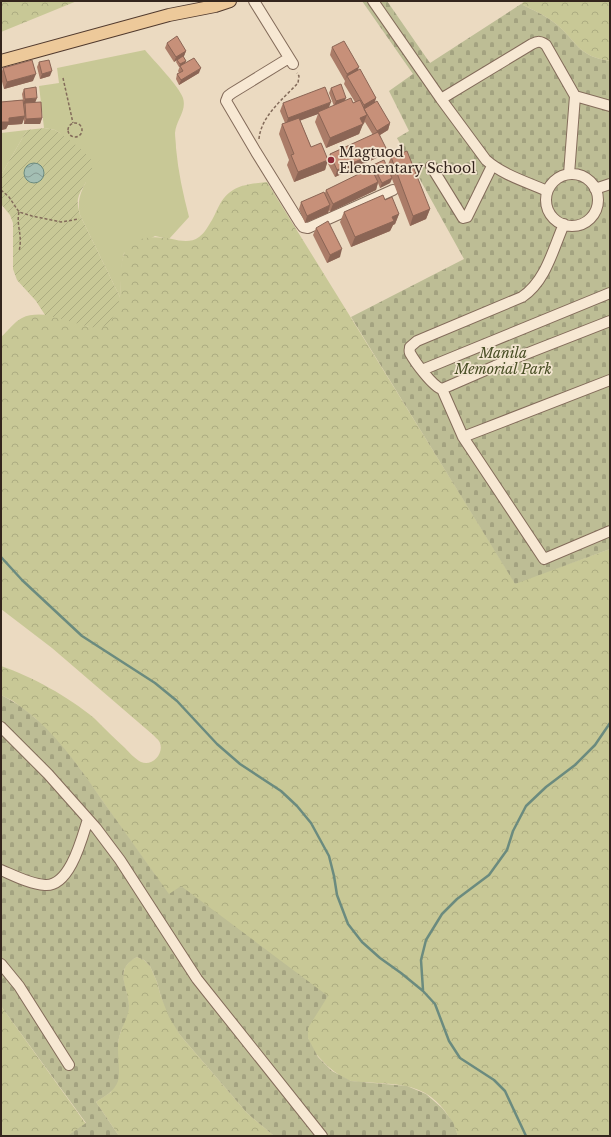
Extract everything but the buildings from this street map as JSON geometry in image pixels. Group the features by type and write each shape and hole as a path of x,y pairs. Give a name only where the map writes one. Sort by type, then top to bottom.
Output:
{"main road":[{"path":"1,61 230,1"}],"street":[{"path":"254,1 291,61 232,93 228,96 226,101 300,223 306,228 393,190"},
{"path":"373,1 477,150 492,166 547,191"},
{"path":"441,99 538,41 542,42 546,45 575,96 569,174"},
{"path":"575,96 610,106"},
{"path":"431,166 463,218 467,218 492,166"},
{"path":"569,174 575,174 585,177 596,189 597,206 589,219 580,224 564,224 555,219 549,211 546,201 547,191 556,179 569,174"},
{"path":"596,189 610,184"},
{"path":"564,224 544,272 528,293 522,297 413,344 410,353 431,382 442,389 463,437 544,559 610,531"},
{"path":"422,370 610,293"},
{"path":"442,389 495,366 610,321"},
{"path":"463,437 610,380"},
{"path":"1,728 48,774 88,819 120,860 197,979 322,1136"},
{"path":"1,870 33,883 46,885 56,884 68,872 80,846 88,819"},
{"path":"1,964 19,986 69,1065"}],"path":[{"path":"256,152 262,126 267,117 298,83 299,76 291,61"},
{"path":"62,78 73,123"},
{"path":"73,123 78,124 82,128 80,134 76,136 70,134 68,129 70,124 73,123"},
{"path":"1,190 9,197 19,212 52,221 61,222 79,219"},
{"path":"19,212 17,221 21,238 19,251"}],"green space":[{"path":"1,1 77,1 1,32"},
{"name":"Manila Memorial Park","path":"362,1 387,1 430,63 521,4 552,21 584,52 599,59 610,61 610,549 515,584 351,317 464,259 397,138 409,131 389,91 413,74"},
{"path":"525,1 610,1 610,61 599,59 584,52 552,21 521,4"},
{"path":"145,50 172,80 183,98 184,107 175,135 179,174 189,217 169,239 155,236 124,253 120,297 80,215 80,198 86,182 60,133 55,130 44,128 39,86 59,83 57,68"},
{"path":"44,128 55,130 60,133 82,150 92,162 91,173 79,194 78,207 80,215 120,297 116,312 109,323 101,328 89,327 45,315 36,301 17,280 13,269 13,223 10,215 1,204 1,175 27,130"},
{"path":"27,130 1,175 1,133"},
{"path":"267,182 515,583 610,549 610,1136 458,1136 453,1123 441,1106 425,1093 411,1087 351,1081 336,1073 328,1067 314,1051 307,1035 308,1027 314,1015 327,996 169,895 77,765 56,740 35,718 13,701 1,695 1,666 37,681 73,702 94,718 141,762 149,763 159,755 161,747 158,739 52,648 1,609 1,337 16,322 29,316 56,316 89,327 120,297 122,259 128,248 133,243 138,240 152,237 186,241 196,239 205,231 220,204 229,193 234,189 246,185"},
{"path":"1,695 33,716 61,744 85,775 169,894 181,886 328,996 308,1028 308,1038 318,1057 332,1071 351,1081 407,1086 426,1094 442,1108 453,1122 458,1136 274,1136 247,1113 180,1035 169,1017 150,966 144,960 137,957 125,967 124,973 129,1006 128,1014 118,1043 119,1077 117,1085 106,1096 96,1102 119,1136 67,1136 86,1123 1,1006"},
{"path":"137,957 144,960 150,966 157,982 161,997 180,1035 247,1113 274,1136 119,1136 96,1102 111,1092 118,1067 117,1051 119,1037 129,1007 123,976 125,967 131,960"},
{"path":"1,1006 86,1124 67,1136 1,1136"}],"water":[{"path":"34,163 41,166 44,173 41,180 34,183 27,180 24,173 27,166"}],"waterway":[{"path":"1,557 22,580 82,636 155,683 177,701 217,744 240,764 281,791 297,806 311,823 329,856 337,895 348,924 362,942 380,958 423,991 435,1004 449,1041 460,1058 494,1080 505,1091 526,1136"},
{"path":"423,990 421,960 426,940 442,914 457,899 489,875 507,850 513,831 526,806 546,787 575,765 595,745 610,723"}],"place":[{"name":"Magtuod Elementary School","path":"331,160"}]}
